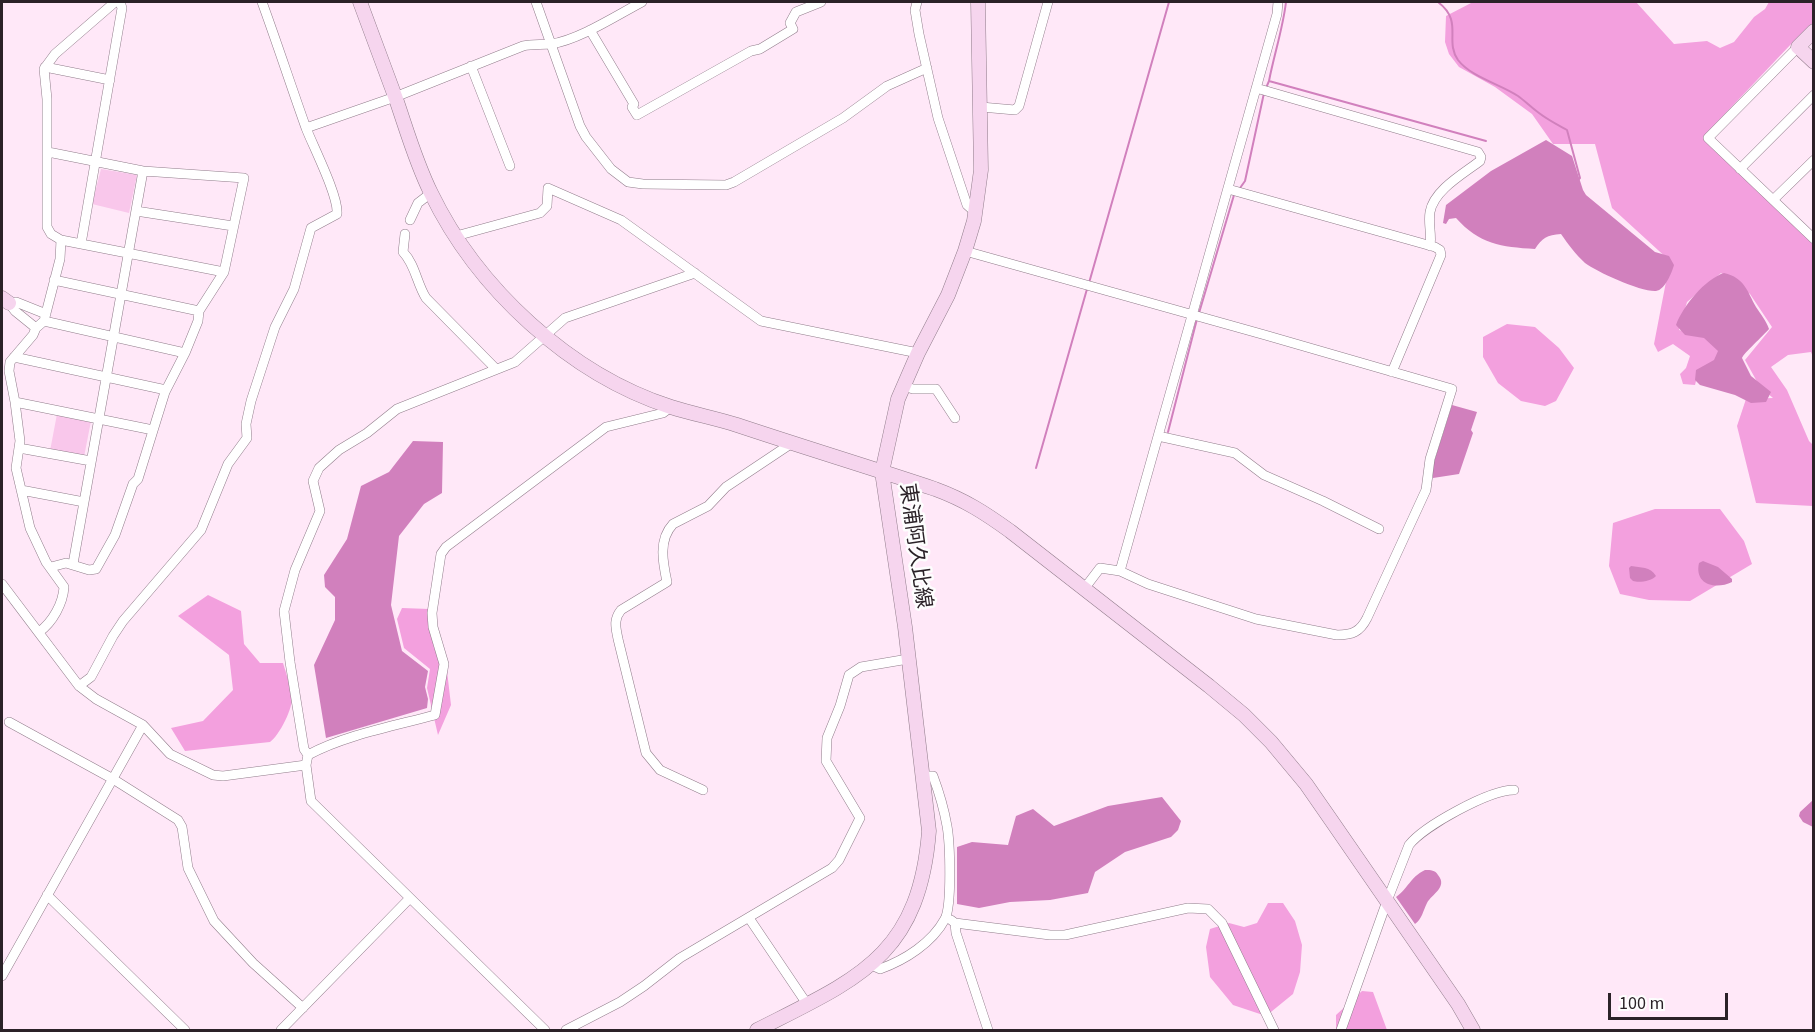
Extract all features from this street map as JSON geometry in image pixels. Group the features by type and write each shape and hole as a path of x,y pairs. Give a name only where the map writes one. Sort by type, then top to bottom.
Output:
{"street":[{"path":"115,2 55,54 44,69 47,99 47,227 51,234 61,240 224,272"},
{"path":"81,243 123,8 120,2"},
{"path":"79,686 91,677 123,621 201,530 228,464 247,438 246,424 251,401 275,327 294,289 310,228 337,214 330,187 306,128 262,2"},
{"path":"360,2 431,193 470,258 504,299 546,336 584,364 640,394 671,407 718,419 944,492 981,509 1209,686 1244,715 1271,742 1306,784 1458,1004 1473,1030"},
{"path":"536,2 580,126 618,177 628,182 643,184 726,184 734,182 843,118 887,86 927,68"},
{"path":"306,128 395,97 522,46 537,43 551,44 590,30 642,2"},
{"path":"590,30 634,104 632,107 637,115 793,29 790,23 796,12 821,2"},
{"path":"916,2 916,18 938,118 967,205 976,213"},
{"name":"東浦阿久比線","path":"756,1030 845,985 871,965 900,930 918,894 929,831 889,510 882,472 894,414 904,386 948,295 965,251 976,213 981,170 978,2"},
{"path":"981,107 1015,110 1018,106 1048,2"},
{"path":"1120,571 1277,14 1278,2"},
{"path":"1811,232 1773,200 1708,138 1814,31"},
{"path":"1798,47 1814,62"},
{"path":"471,66 510,166"},
{"path":"45,67 110,80"},
{"path":"1256,88 1478,152 1480,160 1450,184 1433,203 1429,222 1430,246"},
{"path":"1740,169 1814,95"},
{"path":"48,152 143,171 244,178 224,272 199,311 198,321 185,353 166,390 138,479 133,484 114,535 96,569 89,570 66,563 51,567"},
{"path":"1773,200 1814,160"},
{"path":"73,564 143,171"},
{"path":"456,236 540,213 548,206 548,188 621,220 761,321 918,353"},
{"path":"1228,189 1440,250 1442,255 1392,372"},
{"path":"410,220 418,203 431,193"},
{"path":"136,211 233,226"},
{"path":"405,234 403,252 409,259 426,298 496,369"},
{"path":"39,632 45,629 60,606 64,587 46,562 30,528 16,468 19,448 15,402 9,371 10,362 42,321 60,259 61,240"},
{"path":"965,251 1452,389 1430,459 1426,490 1362,628 1356,632 1349,635 1336,635 1256,619 1148,584 1120,571 1100,568 1084,589"},
{"path":"545,1030 311,801 307,760 290,662 284,611 295,570 320,511 313,481 319,468 339,450 367,433 397,409 515,362 565,318 695,273"},
{"path":"54,280 199,311"},
{"path":"5,300 16,302 42,321"},
{"path":"5,300 15,311 42,321 185,353"},
{"path":"14,357 166,390"},
{"path":"904,386 913,389 936,389 955,418"},
{"path":"15,402 153,430"},
{"path":"2,584 79,686 96,699 143,725 170,754 217,776 307,760 321,748 435,715 444,660 433,627 432,613 441,554 446,547 606,427 663,413 671,407"},
{"path":"1158,436 1235,453 1264,475 1379,529"},
{"path":"702,790 660,770 646,753 618,639 616,617 621,610 667,582 662,553 668,529 673,524 708,506 733,481 792,443"},
{"path":"19,448 91,461"},
{"path":"21,490 84,502"},
{"path":"566,1030 620,1002 680,958 832,868 839,860 860,818 826,761 827,738 840,706 846,680 849,675 861,667 908,659"},
{"path":"9,722 113,779 181,823 188,868 214,921 253,963 303,1008"},
{"path":"2,976 143,725"},
{"path":"871,965 880,969 896,963 931,939 946,917 949,897 948,828 933,776 922,776"},
{"path":"1341,1030 1409,845 1423,831 1495,793 1514,790"},
{"path":"47,895 185,1030"},
{"path":"281,1030 410,898"},
{"path":"946,917 955,923 1065,935 1188,908 1208,909 1222,923 1274,1030"},
{"path":"749,918 807,1005"},
{"path":"955,923 956,933 988,1030"}],"shaded area":[{"path":"1473,2 1636,2 1674,44 1707,41 1720,48 1734,42 1769,2 1813,2 1813,31 1798,47 1793,42 1703,137 1813,243 1813,357 1811,352 1788,355 1771,367 1787,390 1809,441 1813,445 1813,506 1756,503 1737,426 1746,399 1773,398 1760,387 1745,360 1772,327 1750,294 1721,273 1687,302 1679,330 1705,337 1720,351 1712,365 1698,373 1695,385 1683,384 1680,374 1686,368 1690,356 1673,344 1658,352 1654,344 1670,261 1612,208 1595,144 1553,144 1532,114 1495,87 1459,67 1449,54 1445,42 1446,16"},
{"path":"1546,140 1572,156 1586,195 1655,252 1669,256 1674,265 1662,288 1656,291 1630,285 1591,267 1578,256 1561,234 1545,238 1535,249 1523,248 1482,239 1456,218 1449,219 1446,224 1443,223 1446,205 1491,171"},
{"path":"101,169 137,175 129,213 92,204"},
{"path":"1724,273 1741,282 1769,329 1742,358 1751,376 1771,392 1766,402 1751,403 1735,395 1700,385 1695,380 1696,370 1714,360 1718,351 1704,338 1685,335 1676,325 1684,310 1702,287"},
{"path":"1507,324 1535,327 1559,348 1574,368 1556,401 1545,406 1521,401 1498,383 1483,357 1483,337"},
{"path":"1452,405 1477,412 1471,430 1473,433 1459,474 1433,478 1433,465"},
{"path":"57,414 91,421 84,457 50,451"},
{"path":"413,441 443,442 442,493 424,504 399,536 391,605 402,651 428,671 425,687 428,699 427,708 326,738 314,665 335,620 335,597 325,587 324,575 347,539 361,486 389,472"},
{"path":"1655,509 1720,509 1744,541 1752,564 1690,601 1649,600 1620,594 1609,566 1613,523"},
{"path":"1703,561 1718,567 1732,579 1732,582 1719,586 1703,581 1698,570 1699,563"},
{"path":"1631,566 1648,569 1656,576 1645,581 1633,581 1630,578 1629,568"},
{"path":"208,595 241,611 244,644 260,663 283,663 292,695 291,707 278,734 270,742 185,751 171,728 203,721 233,690 229,655 178,616"},
{"path":"402,608 429,609 434,648 447,671 451,705 438,735 427,688 430,669 404,648 397,619"},
{"path":"1162,797 1181,821 1178,830 1171,837 1125,852 1095,872 1088,893 979,908 957,904 957,847 972,842 1008,845 1016,816 1033,809 1054,826 1108,806"},
{"path":"1813,800 1813,827 1803,822 1799,816 1800,812"},
{"path":"1425,870 1436,872 1441,883 1415,924 1396,897"},
{"path":"1268,903 1283,903 1295,921 1302,945 1300,972 1293,994 1266,1016 1233,1005 1210,977 1206,947 1210,929 1229,923 1244,927 1257,923"},
{"path":"1362,991 1373,992 1387,1030 1336,1030 1336,1015"}],"waterway":[{"path":"1089,283 1169,2"},
{"path":"1286,2 1269,81 1486,141"},
{"path":"1438,2 1446,9 1450,17 1454,53 1464,66 1478,76 1518,96 1542,116 1567,130 1580,178 1578,180"},
{"path":"1266,88 1269,81"},
{"path":"1240,188 1245,181 1264,93"},
{"path":"1199,313 1234,195"},
{"path":"1036,468 1087,289"},
{"path":"1168,432 1197,319"}]}
